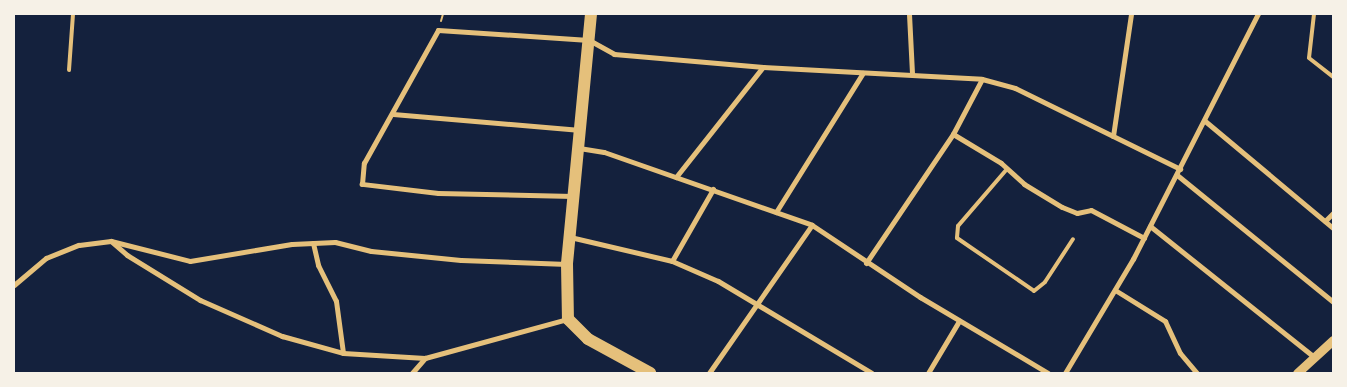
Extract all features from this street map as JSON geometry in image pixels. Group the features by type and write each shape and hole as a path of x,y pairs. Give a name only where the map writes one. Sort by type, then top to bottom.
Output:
{"highway":[{"path":"591,14 569,237 567,264 568,319 588,339 650,373"}],"street":[{"path":"908,14 912,74"},
{"path":"1113,136 1131,14"},
{"path":"1066,373 1144,238 1206,121 1258,14"},
{"path":"573,196 438,193 362,184 364,163 393,114 438,30 588,40 614,54 893,76 912,74 982,79 1015,88 1180,169"},
{"path":"676,177 762,67"},
{"path":"776,212 863,73"},
{"path":"866,263 953,134 982,79"},
{"path":"393,114 580,130"},
{"path":"1206,121 1333,228"},
{"path":"953,134 1008,169 1024,184 1062,207 1077,213 1091,210 1144,238"},
{"path":"578,148 604,152 812,225 866,263 959,321 1048,373"},
{"path":"1177,175 1333,302"},
{"path":"672,261 713,189"},
{"path":"1325,221 1333,213"},
{"path":"709,373 812,225"},
{"path":"1150,226 1314,357"},
{"path":"569,237 672,261 718,281 756,306 872,373"},
{"path":"14,285 46,258 79,245 111,241 190,261 313,243 335,242 371,251 461,260 567,264"},
{"path":"111,241 126,255 200,300 282,336 343,353 425,358 568,319"},
{"path":"313,243 318,265 336,301 343,353"},
{"path":"1115,290 1165,321 1180,353 1197,373"},
{"path":"928,373 959,321"},
{"path":"1297,373 1333,340"},
{"path":"412,373 425,358"}],"lane":[{"path":"69,70 73,14"},
{"path":"1314,14 1309,58 1333,77"},
{"path":"1008,169 958,226 957,238 1034,291 1045,282 1072,239"}]}
